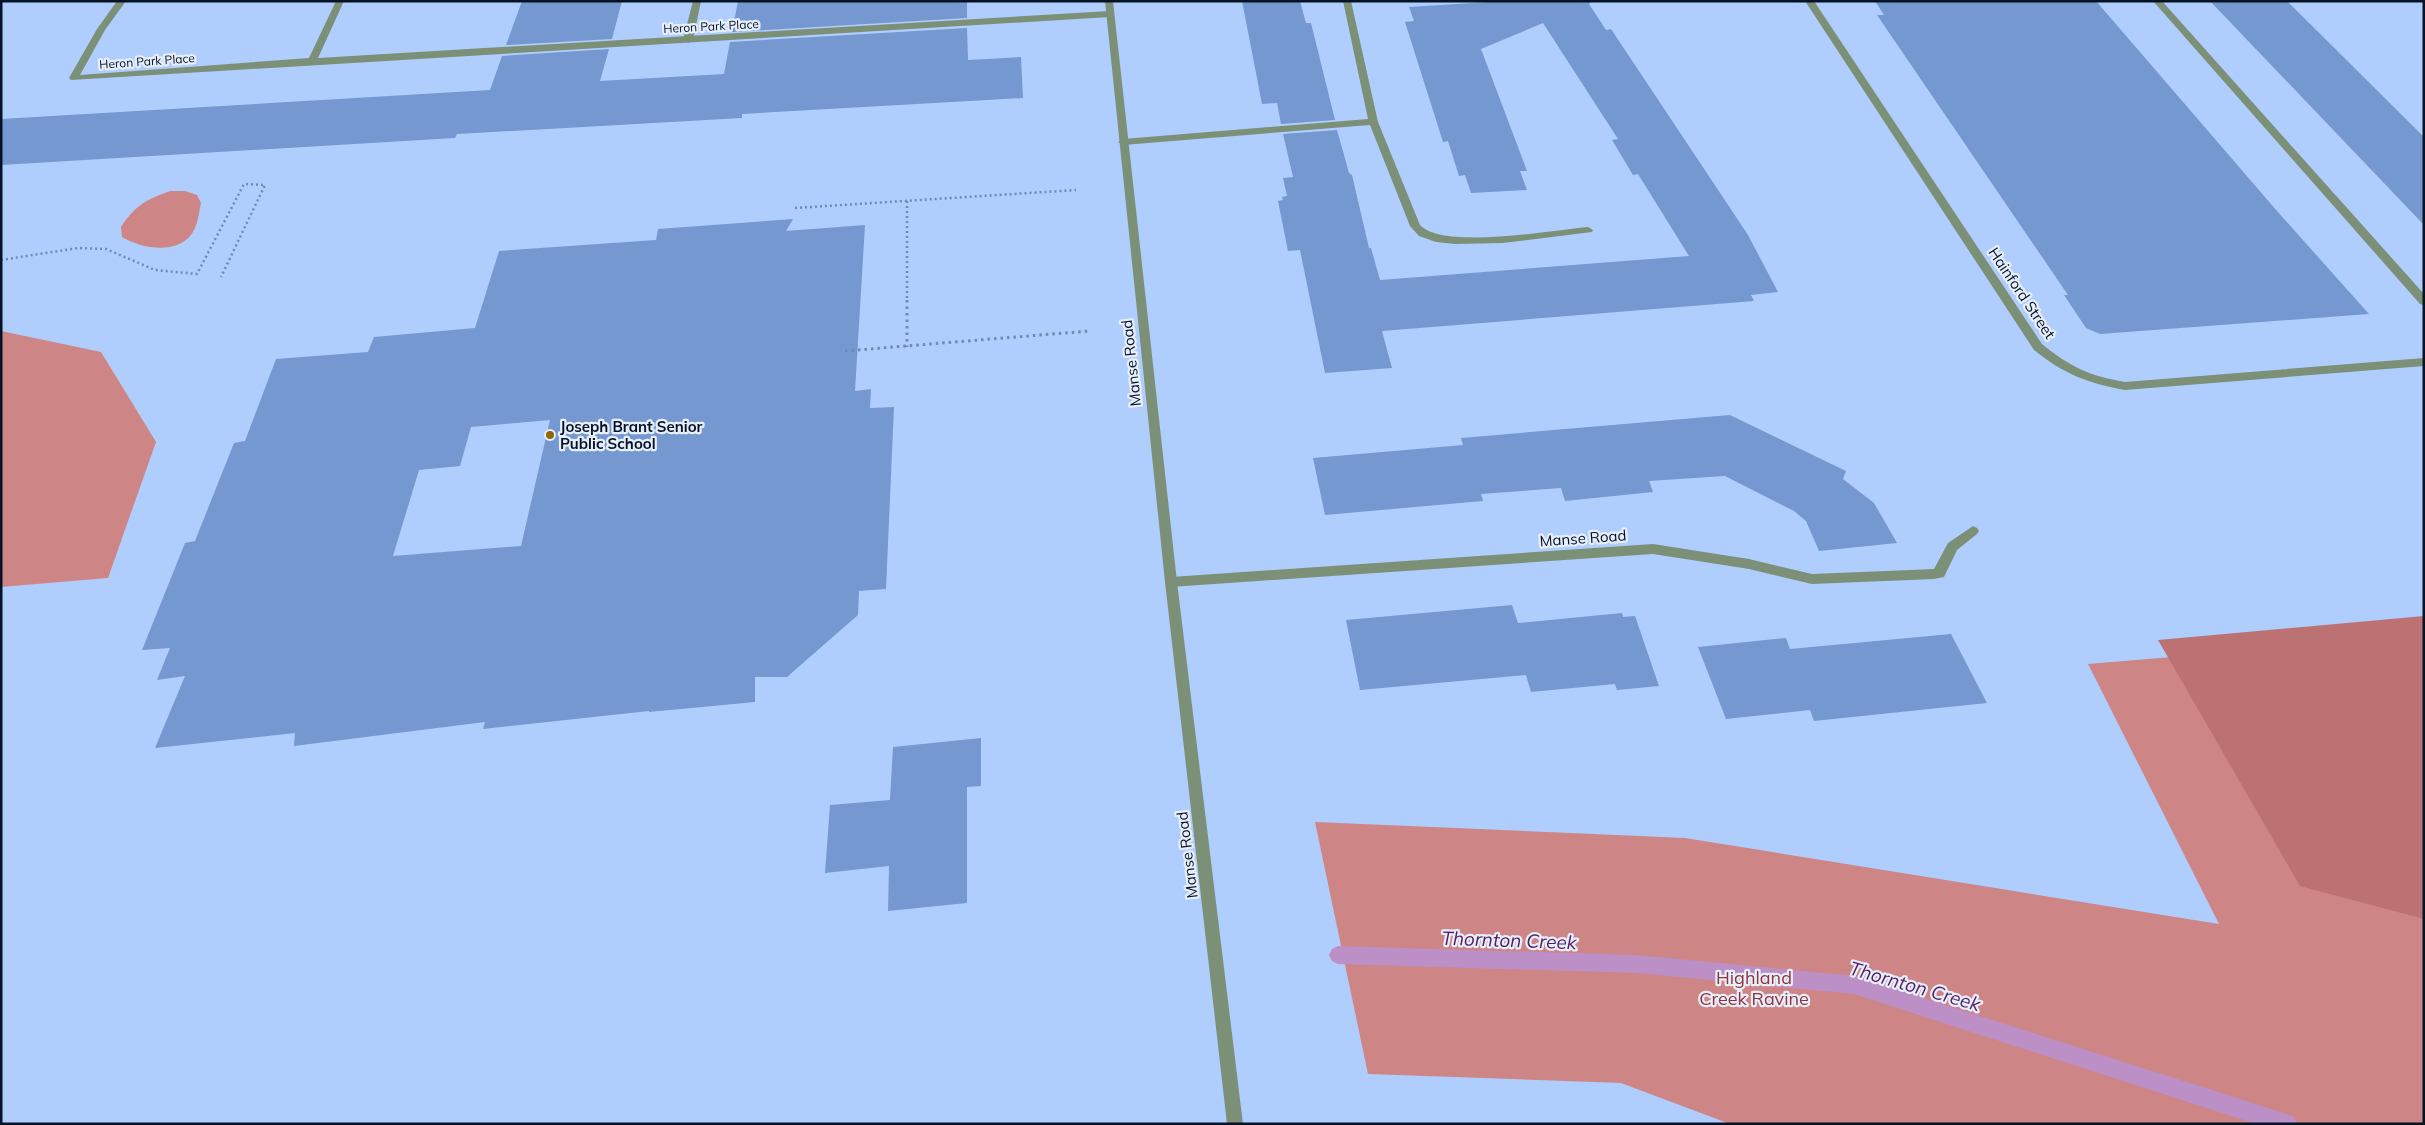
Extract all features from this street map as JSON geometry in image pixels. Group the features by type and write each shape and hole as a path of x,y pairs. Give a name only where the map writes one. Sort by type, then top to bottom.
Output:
{"street":[{"name":"Heron Park Place","path":"122,1 101,29 74,78 688,40 1110,8"},
{"path":"312,62 340,1"},
{"path":"688,40 697,1"},
{"path":"1347,1 1373,122 1414,226 1423,234 1441,239 1467,240 1588,230"},
{"name":"Hainford Street","path":"1809,1 2038,347 2065,369 2092,380 2125,386 2424,362"},
{"path":"2157,1 2424,300"},
{"name":"Manse Road","path":"1110,8 1170,582 1235,1124"},
{"path":"1123,142 1373,122"},
{"name":"Manse Road","path":"1170,582 1653,549 1749,564 1812,580 1934,574 1940,572 1952,547 1973,530"}],"path":[{"path":"1,260 78,248 106,249 156,270 197,274 244,184 265,185 221,276"},
{"path":"795,208 1076,190"},
{"path":"907,201 908,347"},
{"path":"846,351 1089,331"}],"green space":[{"path":"170,191 185,191 197,195 201,203 194,230 188,238 180,244 161,248 140,245 122,237 121,227 141,204"},
{"path":"1,331 101,352 156,442 108,578 1,587"},
{"name":"Highland Creek Ravine","path":"2424,636 2424,1124 1730,1124 1621,1083 1368,1074 1315,822 1685,838 2219,924 2088,664"}],"shaded area":[{"path":"2424,616 2424,919 2300,886 2158,640"}],"building":[{"path":"522,1 622,1 612,39 506,45"},
{"path":"738,1 967,1 967,18 732,32"},
{"path":"1242,1 1300,1 1306,23 1311,23 1335,120 1281,124 1277,103 1262,104"},
{"path":"1505,1 1592,1 1589,4 1606,30 1611,29 1748,235 1778,292 1751,295 1754,301 1382,331 1392,368 1325,373 1300,250 1288,251 1278,201 1283,200 1282,197 1287,196 1283,178 1293,177 1283,134 1337,130 1349,173 1352,175 1369,248 1371,248 1380,280 1689,256 1638,174 1633,175 1612,140 1618,139 1543,23 1481,49 1527,171 1520,171 1527,190 1471,193 1465,175 1459,176 1448,141 1443,142 1405,22 1414,21 1409,7"},
{"path":"1875,1 2096,1 2277,211 2369,314 2100,334 2086,328 2064,295 2068,295 1877,15 1884,15"},
{"path":"2210,1 2287,1 2424,137 2424,225"},
{"path":"967,28 968,60 1021,57 1023,98 742,114 742,118 457,134 455,138 1,165 1,119 490,90 502,56 609,49 600,81 724,74 730,42"},
{"path":"793,219 786,231 865,225 855,391 871,389 870,408 894,407 886,589 859,591 858,615 787,677 755,677 755,702 649,711 483,729 485,722 294,746 295,733 155,748 185,676 157,680 170,648 142,650 185,543 195,541 234,443 245,441 276,359 368,352 374,337 475,328 499,251 656,240 658,229","holes":["550,420 521,546 393,556 419,470 460,466 471,427"]},
{"path":"1730,415 1846,471 1843,479 1874,503 1897,543 1819,551 1806,521 1794,511 1725,476 1649,481 1653,492 1565,501 1561,488 1481,494 1483,501 1325,515 1313,458 1463,445 1461,438"},
{"path":"1512,605 1518,623 1622,613 1623,617 1635,616 1659,686 1617,690 1615,684 1531,692 1526,675 1360,690 1346,620"},
{"path":"1951,634 1987,703 1814,721 1810,710 1726,719 1698,647 1786,638 1790,649"},
{"path":"981,738 981,786 967,787 967,903 888,911 889,866 825,873 830,805 890,800 893,747"}],"waterway":[{"name":"Thornton Creek","path":"1338,955 1637,964 1854,985 2287,1124"}],"place":[{"name":"Joseph Brant Senior Public School","path":"550,435"}]}
